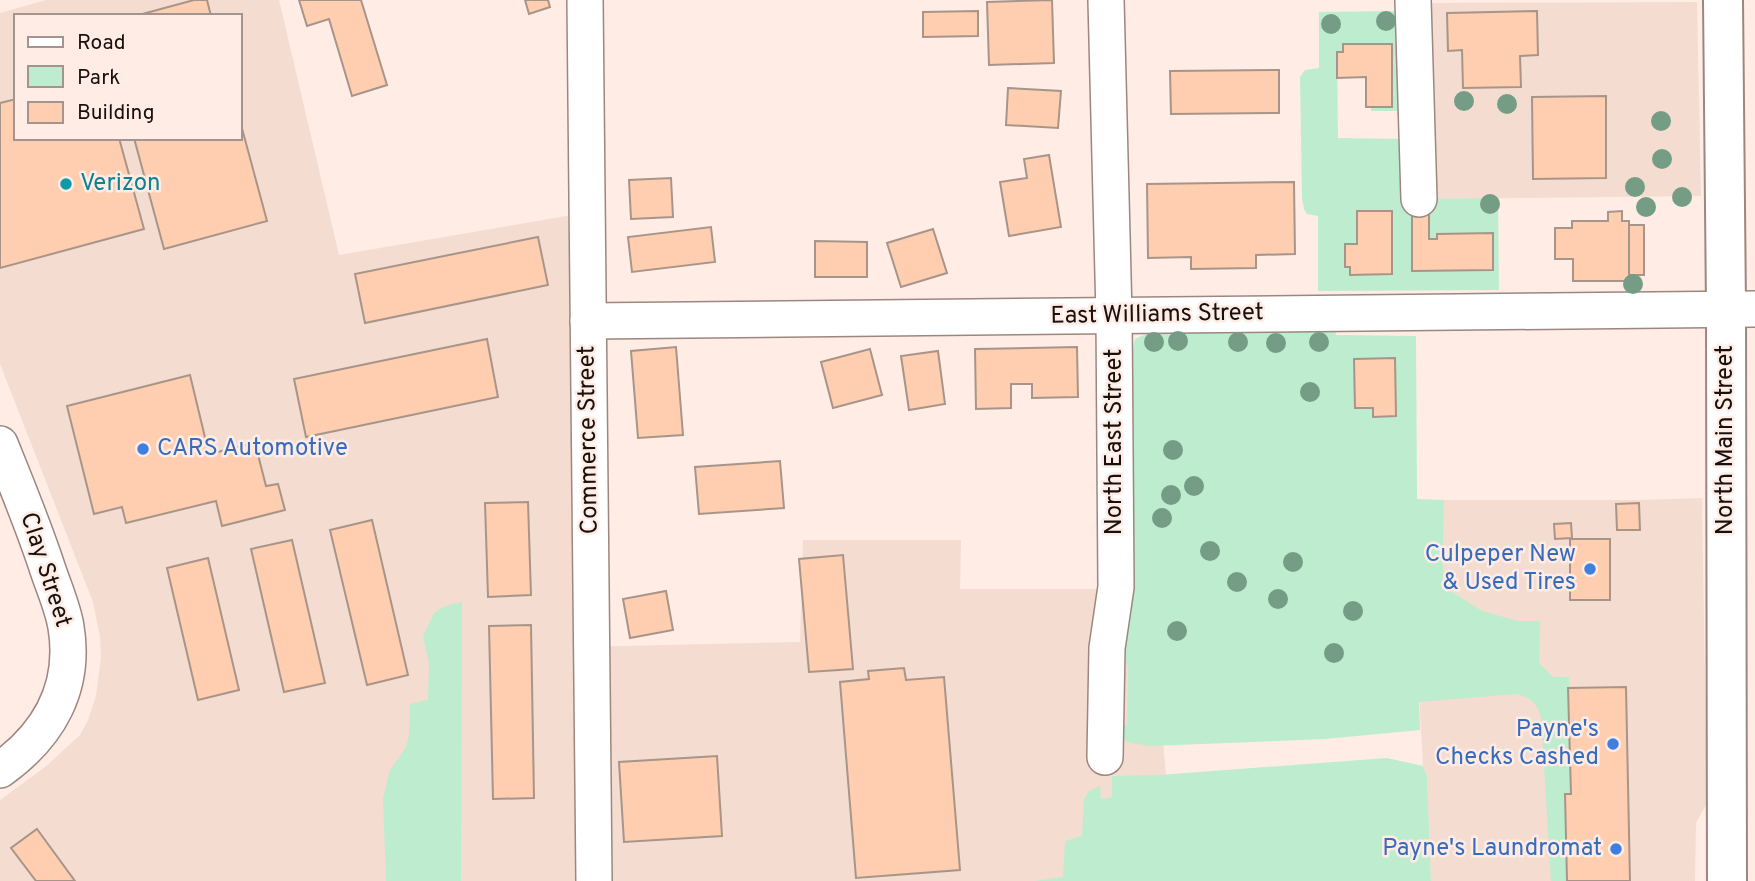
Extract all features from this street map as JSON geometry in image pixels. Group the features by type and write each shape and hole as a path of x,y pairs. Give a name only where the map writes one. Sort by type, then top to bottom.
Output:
{"main road":[{"name":"North Main Street","path":"1723,0 1741,309 1727,881"}],"street":[{"name":"Commerce Street","path":"584,0 594,881"},
{"name":"North East Street","path":"1105,757 1107,648 1116,587 1114,315 1106,0"},
{"path":"1413,0 1419,198"},
{"name":"East Williams Street","path":"588,321 1741,309"},
{"name":"Clay Street","path":"0,444 36,534 66,624 68,648 64,685 53,713 36,739 0,770"}],"shaded area":[{"path":"46,0 279,0 339,255 572,215 580,647 800,642 803,540 961,540 960,589 1150,589 1175,881 0,881 0,800 45,767 80,735 96,696 101,657 93,602 0,364 0,13"},
{"path":"1697,2 1701,196 1427,199 1421,3"},
{"path":"1702,498 1707,803 1696,823 1695,881 1431,881 1427,776 1423,766 1418,677 1443,586 1444,500"}],"green space":[{"path":"1319,12 1398,13 1403,111 1371,111 1371,107 1392,107 1392,44 1343,44 1343,52 1337,52 1338,138 1407,139 1409,199 1498,198 1499,290 1318,291 1318,216 1307,214 1302,199 1300,77 1305,70 1319,68"},
{"path":"1335,329 1336,335 1416,336 1417,499 1444,500 1443,586 1482,611 1518,621 1540,621 1539,663 1553,677 1569,677 1571,794 1565,794 1567,881 1551,881 1541,717 1535,704 1521,695 1419,702 1420,730 1325,739 1151,746 1130,743 1120,737 1120,726 1127,725 1128,665 1117,662 1131,576 1132,352 1135,339 1148,333"},
{"path":"462,602 461,881 386,881 383,799 389,772 406,747 410,704 428,700 429,664 423,636 434,613 445,606"},
{"path":"1387,758 1423,766 1427,776 1431,881 1034,881 1063,877 1065,841 1082,836 1084,799 1089,791 1100,786 1101,799 1112,797 1112,776"}],"building":[{"path":"194,0 207,0 210,14 142,14"},
{"path":"299,0 361,0 387,85 352,96 329,19 307,26"},
{"path":"525,0 548,0 550,7 529,14"},
{"path":"1052,0 1054,63 989,65 987,2"},
{"path":"978,11 978,36 923,37 923,12"},
{"path":"1537,11 1538,55 1520,56 1521,87 1463,88 1462,50 1448,51 1447,13"},
{"path":"1343,44 1392,44 1392,107 1366,107 1366,77 1337,78 1337,52 1343,52"},
{"path":"1279,70 1279,113 1171,114 1170,71"},
{"path":"1008,88 1061,91 1058,128 1006,125"},
{"path":"1606,96 1606,178 1533,179 1532,97"},
{"name":"Verizon","path":"14,100 14,140 120,140 144,229 0,268 0,103"},
{"name":"Verizon","path":"242,128 267,221 164,249 135,140 242,140"},
{"path":"1049,155 1061,227 1009,236 1000,182 1027,178 1024,159"},
{"path":"671,178 673,217 631,219 629,180"},
{"path":"1294,182 1295,254 1256,255 1256,268 1191,269 1191,257 1148,258 1147,184"},
{"path":"1412,206 1429,206 1429,239 1437,239 1437,234 1493,233 1493,270 1412,271"},
{"path":"1357,211 1392,211 1392,274 1350,275 1350,267 1345,267 1345,244 1357,244"},
{"path":"1622,211 1622,221 1629,221 1629,281 1573,281 1573,259 1555,259 1555,228 1572,228 1572,221 1608,221 1608,212"},
{"path":"1629,225 1644,225 1644,275 1629,275"},
{"path":"711,227 715,262 632,272 628,237"},
{"path":"933,229 947,273 901,287 887,243"},
{"path":"538,237 548,285 365,323 355,274"},
{"path":"815,241 867,242 867,277 815,277"},
{"path":"487,339 498,397 306,437 294,379"},
{"path":"676,347 683,435 638,438 631,351"},
{"path":"1077,347 1078,397 1032,398 1032,384 1011,384 1011,408 976,409 975,349"},
{"path":"870,349 882,395 833,408 821,362"},
{"path":"938,351 945,404 909,410 901,356"},
{"path":"1395,358 1396,416 1373,417 1373,408 1355,408 1354,359"},
{"name":"CARS Automotive","path":"190,375 209,454 255,443 266,486 278,484 285,510 222,526 216,501 126,523 122,507 94,514 67,406"},
{"path":"780,461 784,508 699,514 695,467"},
{"path":"528,502 531,595 488,597 485,503"},
{"path":"1639,503 1640,530 1617,530 1616,504"},
{"path":"372,520 408,675 367,685 330,530"},
{"path":"1571,523 1572,538 1555,539 1554,524"},
{"name":"Culpeper New & Used Tires","path":"1570,539 1610,539 1610,600 1570,600"},
{"path":"292,540 325,683 284,692 251,549"},
{"path":"843,555 853,669 809,672 799,559"},
{"path":"208,558 239,690 198,700 167,568"},
{"path":"666,591 673,630 630,638 623,599"},
{"path":"531,625 534,798 493,799 489,626"},
{"path":"904,668 906,680 944,677 960,870 856,878 840,682 869,679 868,671"},
{"path":"1626,687 1630,881 1567,881 1565,794 1571,794 1568,688"},
{"path":"717,756 722,836 624,842 619,762"},
{"path":"37,829 75,881 36,881 11,848"}],"place":[{"name":"Verizon","path":"66,184"},
{"name":"CARS Automotive","path":"143,449"},
{"name":"Culpeper New & Used Tires","path":"1590,569"},
{"name":"Payne's Checks Cashed","path":"1613,744"},
{"name":"Payne's Laundromat","path":"1616,849"}]}
